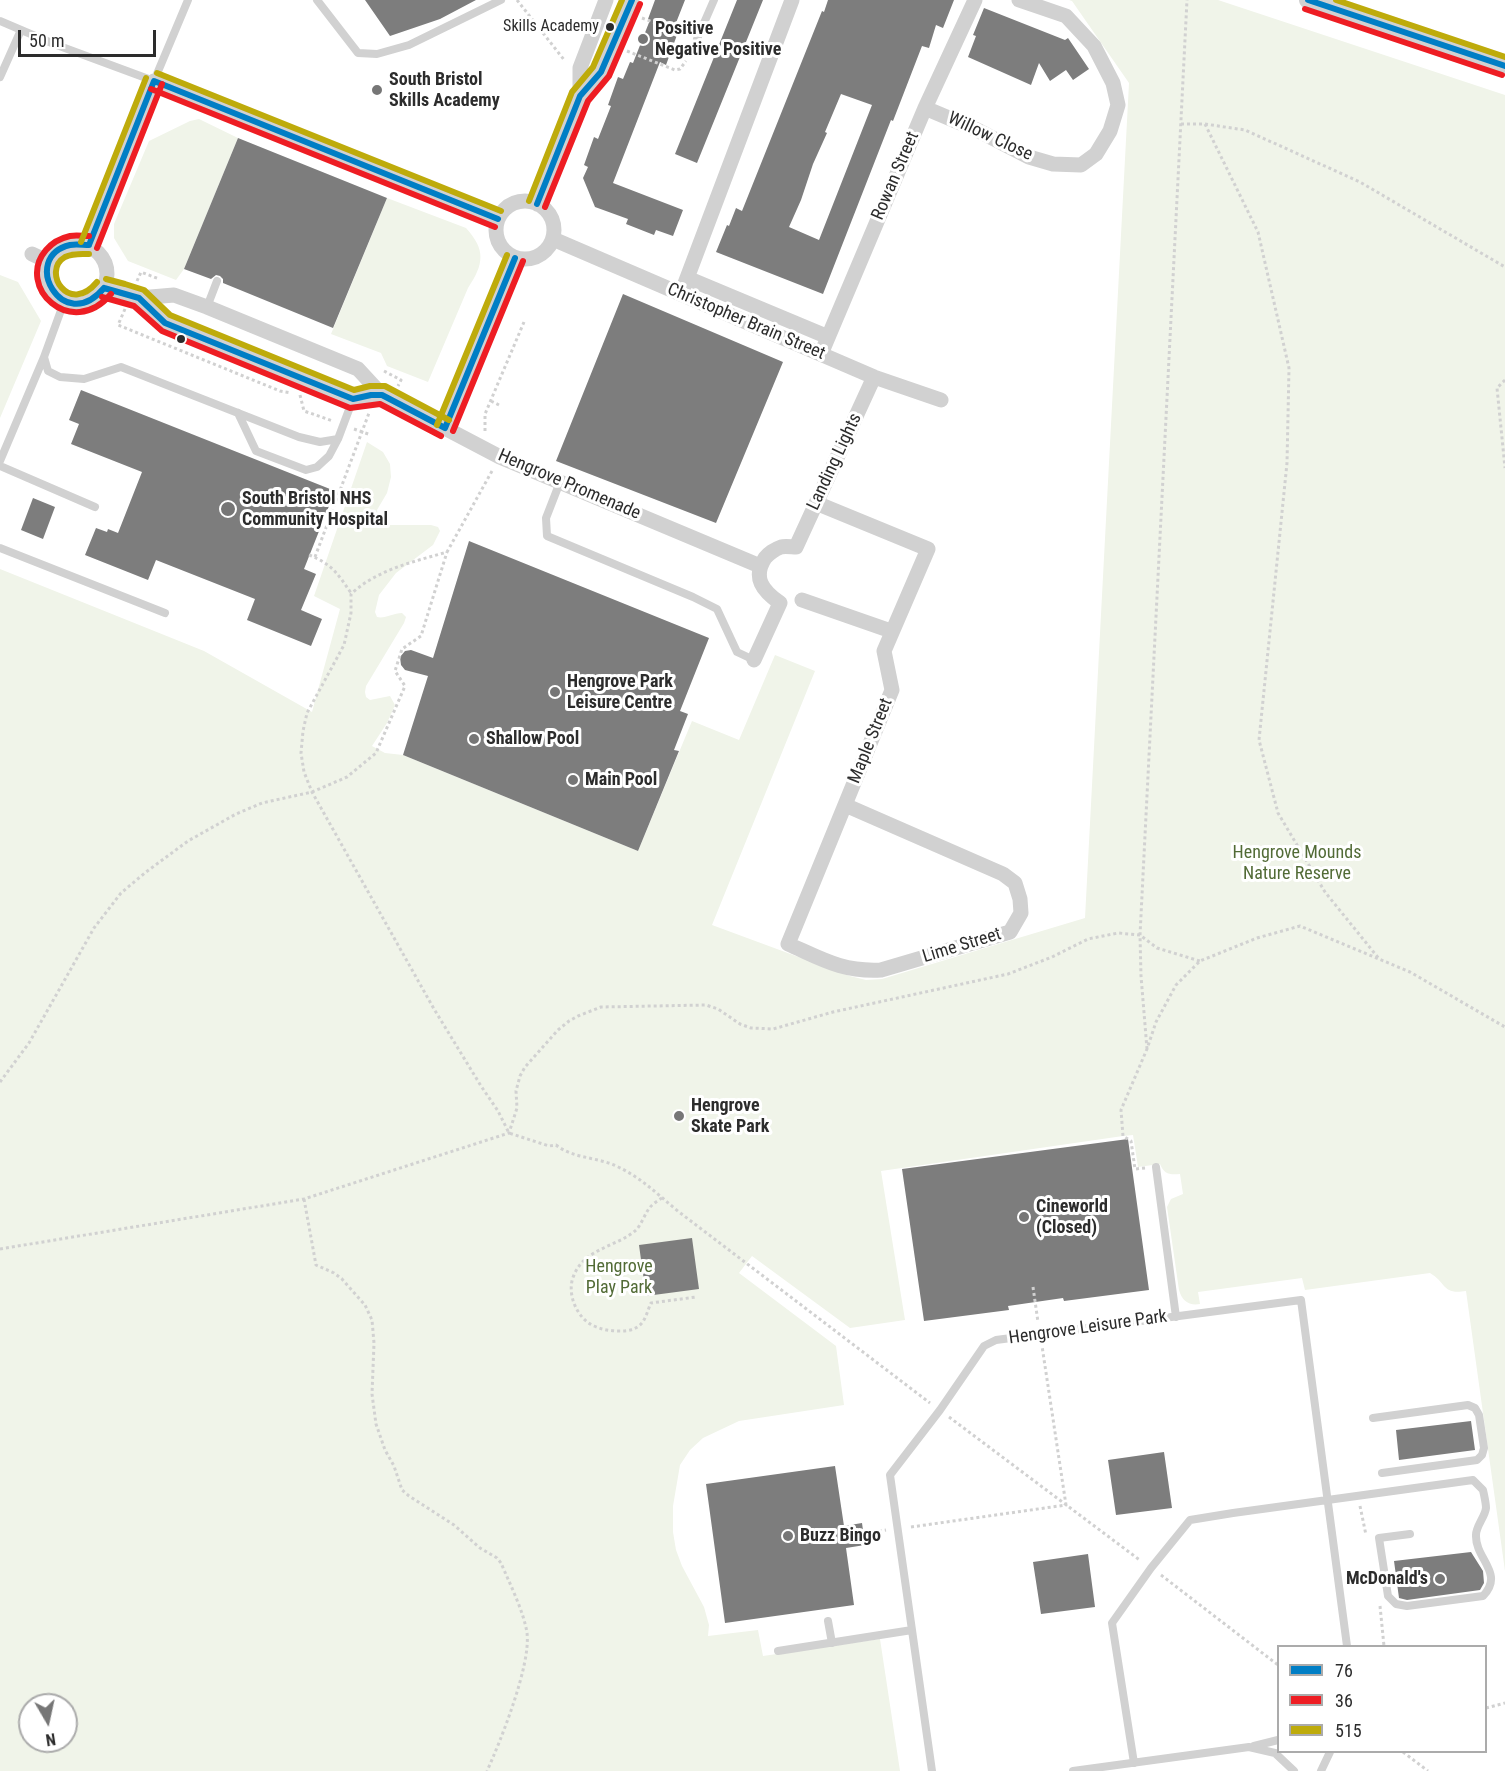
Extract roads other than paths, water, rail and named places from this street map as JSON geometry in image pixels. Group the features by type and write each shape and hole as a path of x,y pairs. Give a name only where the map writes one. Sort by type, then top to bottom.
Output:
{"street":[{"path":"580,96 580,68 606,0"},
{"path":"681,294 792,0"},
{"name":"Rowan Street","path":"821,354 925,108 975,0"},
{"name":"Willow Close","path":"925,108 977,130 1029,157 1053,164 1081,165 1096,154 1110,131 1118,105 1113,83 1094,46 1066,16 1019,0"},
{"path":"1308,0 1501,64"},
{"path":"537,204 580,96 601,72 629,6"},
{"path":"89,245 154,81 498,219"},
{"path":"521,202 537,204 547,211 553,223 553,239 546,251 531,259 515,258 502,248 496,235 498,219 505,209 521,202"},
{"name":"Christopher Brain Street","path":"553,239 874,377 941,400"},
{"path":"68,244 89,245 100,254 105,262 107,280 104,288 91,301 82,304 64,302 50,289 46,271 49,262 60,248 68,244"},
{"path":"32,254 49,262"},
{"path":"445,428 515,258"},
{"path":"687,278 820,334"},
{"name":"Hengrove Promenade","path":"104,288 139,298 174,295 358,369 382,395 500,457 760,567"},
{"name":"Hengrove Promenade","path":"139,298 165,323 353,399 382,395"},
{"name":"Landing Lights","path":"760,567 768,554 781,547 796,547 874,377"},
{"name":"Maple Street","path":"788,944 892,690 884,651 928,549 816,503"},
{"path":"754,660 780,603 768,595 762,586 759,576 760,567"},
{"path":"802,600 891,631"},
{"name":"Lime Street","path":"788,944 840,967 863,971 880,970 1010,932 1021,913 1015,883 1003,874 845,805"}],"lane":[{"path":"0,21 54,44 154,81 188,0"},
{"path":"317,0 358,53 377,54 409,45 501,0"},
{"path":"697,39 714,0"},
{"path":"0,77 21,30"},
{"path":"207,308 218,281"},
{"path":"0,461 44,357 64,302"},
{"path":"44,357 48,371 60,377 84,379 121,368 299,437 320,442 338,439"},
{"path":"238,413 256,451 306,470 317,467 329,456 353,399"},
{"path":"0,466 95,507"},
{"path":"560,482 546,518 547,536 717,609 737,652 754,660"},
{"path":"0,548 165,613"},
{"path":"1156,1167 1176,1317"},
{"name":"Hengrove Leisure Park","path":"932,1771 890,1476 940,1410 984,1346 996,1340 1301,1300 1347,1645"},
{"path":"1373,1418 1468,1405 1475,1408 1479,1415 1484,1448 1477,1460 1382,1473"},
{"path":"1134,1763 1112,1623 1151,1568 1190,1520 1473,1480 1483,1490 1486,1510 1476,1534 1480,1552 1491,1565 1495,1580 1489,1592 1483,1596 1407,1606 1396,1604 1388,1596 1379,1538 1410,1534"},
{"path":"828,1621 832,1643"},
{"path":"778,1651 912,1630"},
{"path":"1072,1771 1250,1747 1277,1740"},
{"path":"1250,1747 1275,1753 1294,1771"},
{"path":"1323,1768 1330,1753"}],"place":[{"name":"Skills Academy","path":"610,27"},
{"name":"Positive Negative Positive","path":"643,39"},
{"name":"South Bristol Skills Academy","path":"377,90"},
{"name":"South Bristol NHS Community Hospital","path":"228,509"},
{"name":"Hengrove Park Leisure Centre","path":"555,692"},
{"name":"Shallow Pool","path":"474,739"},
{"name":"Main Pool","path":"573,780"},
{"name":"Hengrove Skate Park","path":"679,1116"},
{"name":"Cineworld (Closed)","path":"1024,1217"},
{"name":"Buzz Bingo","path":"788,1536"},
{"name":"McDonald's","path":"1440,1579"}],"park label":[{"name":"Hengrove Mounds Nature Reserve","path":"1297,863"},
{"name":"Hengrove Play Park","path":"619,1277"}]}
